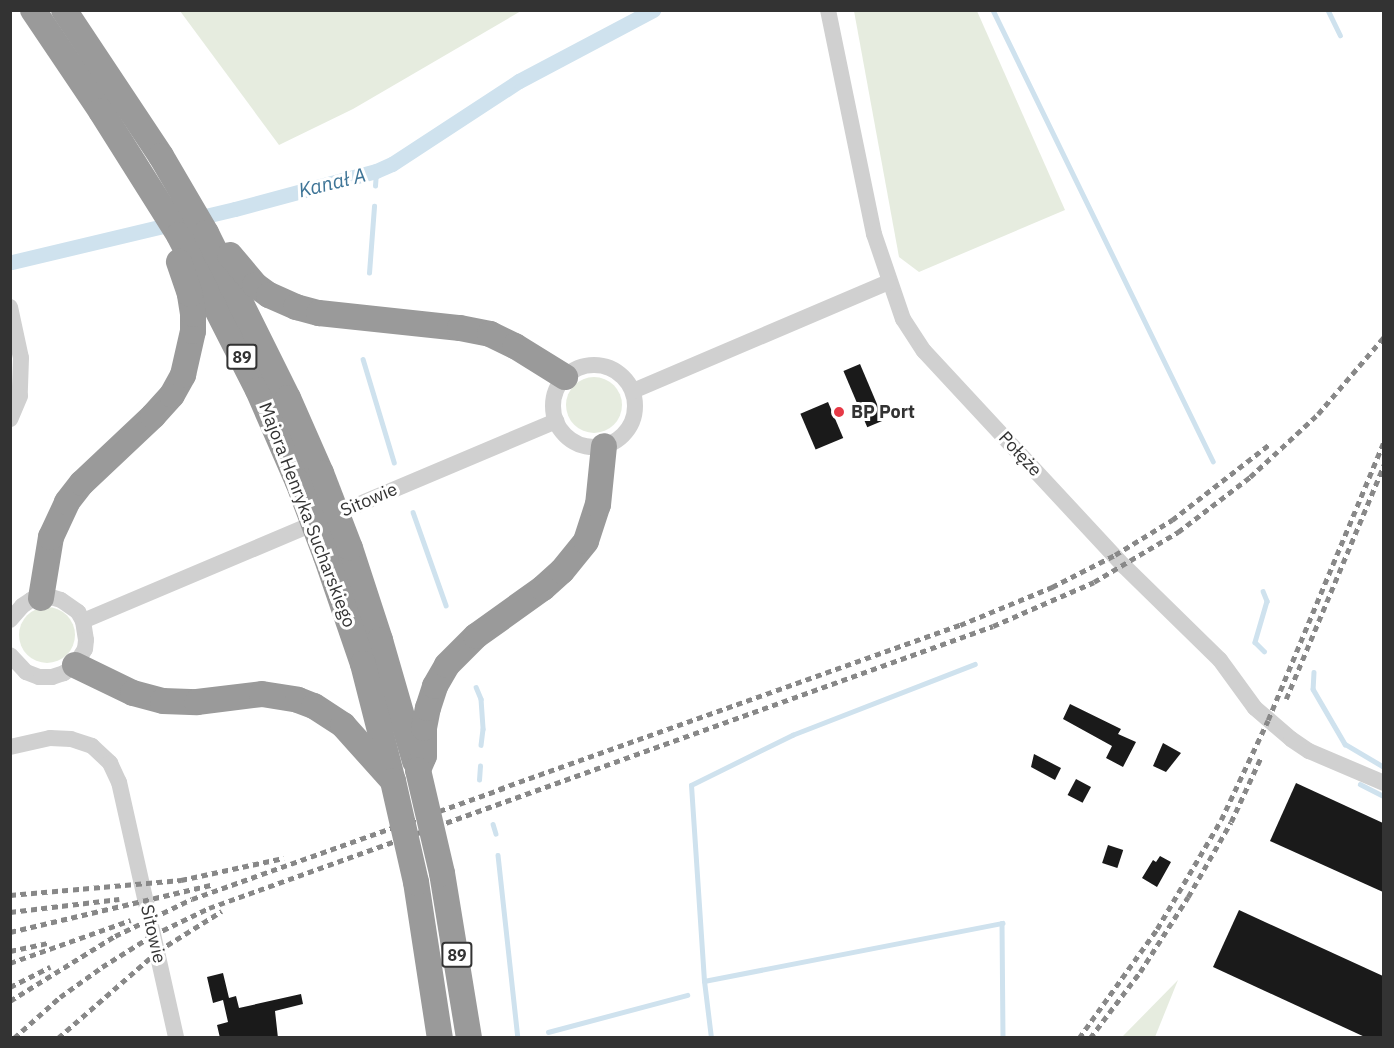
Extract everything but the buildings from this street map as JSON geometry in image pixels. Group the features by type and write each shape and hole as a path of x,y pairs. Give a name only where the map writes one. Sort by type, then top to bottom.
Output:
{"highway":[{"name":"Majora Henryka Sucharskiego","path":"33,10 179,235 249,371 309,477"},
{"name":"Majora Henryka Sucharskiego","path":"64,10 161,156 206,233 288,398 309,477 400,703 442,873 469,1038"},
{"path":"206,233 217,237 242,273 255,285 281,302 308,311 460,328 490,334 515,346 565,377"},
{"path":"41,598 51,537 67,502 82,483 153,416 172,395 183,375 191,342 193,314 190,294 177,254 179,235"},
{"path":"418,770 424,756 424,728 428,708 435,686 447,665 476,636 543,588 562,571 586,541 598,505 604,446"},
{"name":"Majora Henryka Sucharskiego","path":"338,552 416,882 440,1038"},
{"path":"75,665 133,693 163,701 197,702 262,694 298,700 314,706 343,725 393,781"}],"street":[{"name":"Połęże","path":"828,10 874,234 888,282 903,320 924,351 1126,568 1220,660 1255,708 1291,739 1309,751 1383,783"},
{"path":"633,391 888,282"},
{"path":"10,308 21,358 20,396 10,419"},
{"path":"598,365 622,376 633,391 635,400 633,420 622,437 604,446 585,446 575,443 561,430 556,421 553,403 555,393 565,377 580,368 598,365"},
{"name":"Sitowie","path":"83,621 556,421"},
{"path":"10,620 22,606 41,598 61,600 70,605 83,621 86,631 85,649 75,665 64,673 52,677 39,677 26,672 10,654"},
{"name":"Sitowie","path":"10,747 50,738 71,739 92,746 110,763 119,783 176,1038"}],"shaded area":[{"path":"180,11 521,11 353,109 279,145"},
{"path":"854,11 977,11 1065,210 919,272 899,257"},
{"path":"594,377 605,379 614,385 620,394 622,405 620,416 614,425 605,431 594,433 583,431 574,425 568,416 566,405 568,394 574,385 583,379"},
{"path":"41,607 53,607 63,611 71,619 75,635 71,651 63,659 53,663 41,663 31,659 23,651 19,641 19,629 23,619 31,611"},
{"path":"1178,980 1155,1037 1122,1037"}],"waterway":[{"name":"Kanał A","path":"12,262 235,209 376,171 392,164 519,81 653,10"},
{"path":"993,10 1213,461"},
{"path":"1328,10 1340,35"},
{"path":"375,186 376,171"},
{"path":"369,273 374,206"},
{"path":"363,359 394,462"},
{"path":"413,512 446,605"},
{"path":"1263,591 1267,601 1255,642 1264,651"},
{"path":"704,981 691,785 792,735 975,664"},
{"path":"1314,672 1313,689 1345,744 1384,767"},
{"path":"476,687 481,699 483,729 481,745"},
{"path":"479,780 480,766"},
{"path":"1360,784 1384,796"},
{"path":"493,824 496,834"},
{"path":"498,855 518,1038"},
{"path":"711,1038 704,981 1002,923 1003,1038"},
{"path":"548,1032 687,995"}],"railway":[{"path":"14,1038 60,997 102,967 153,935 209,908 993,626 1094,582 1178,532 1250,477 1318,414 1384,337"},
{"path":"1079,1038 1157,929 1221,820 1268,720 1384,441"},
{"path":"499,789 960,625 1052,587 1115,555 1172,520 1271,443"},
{"path":"1286,699 1384,465"},
{"path":"1090,1038 1140,972 1188,897 1231,822 1261,757"},
{"path":"10,1001 115,936 192,899 506,787"},
{"path":"10,895 181,880 284,858"},
{"path":"10,932 211,885"},
{"path":"10,912 119,899"},
{"path":"58,1038 158,951 222,911"},
{"path":"10,963 131,920"},
{"path":"10,951 47,943"},
{"path":"10,987 50,967"}],"place":[{"name":"BP Port","path":"839,412"}]}
